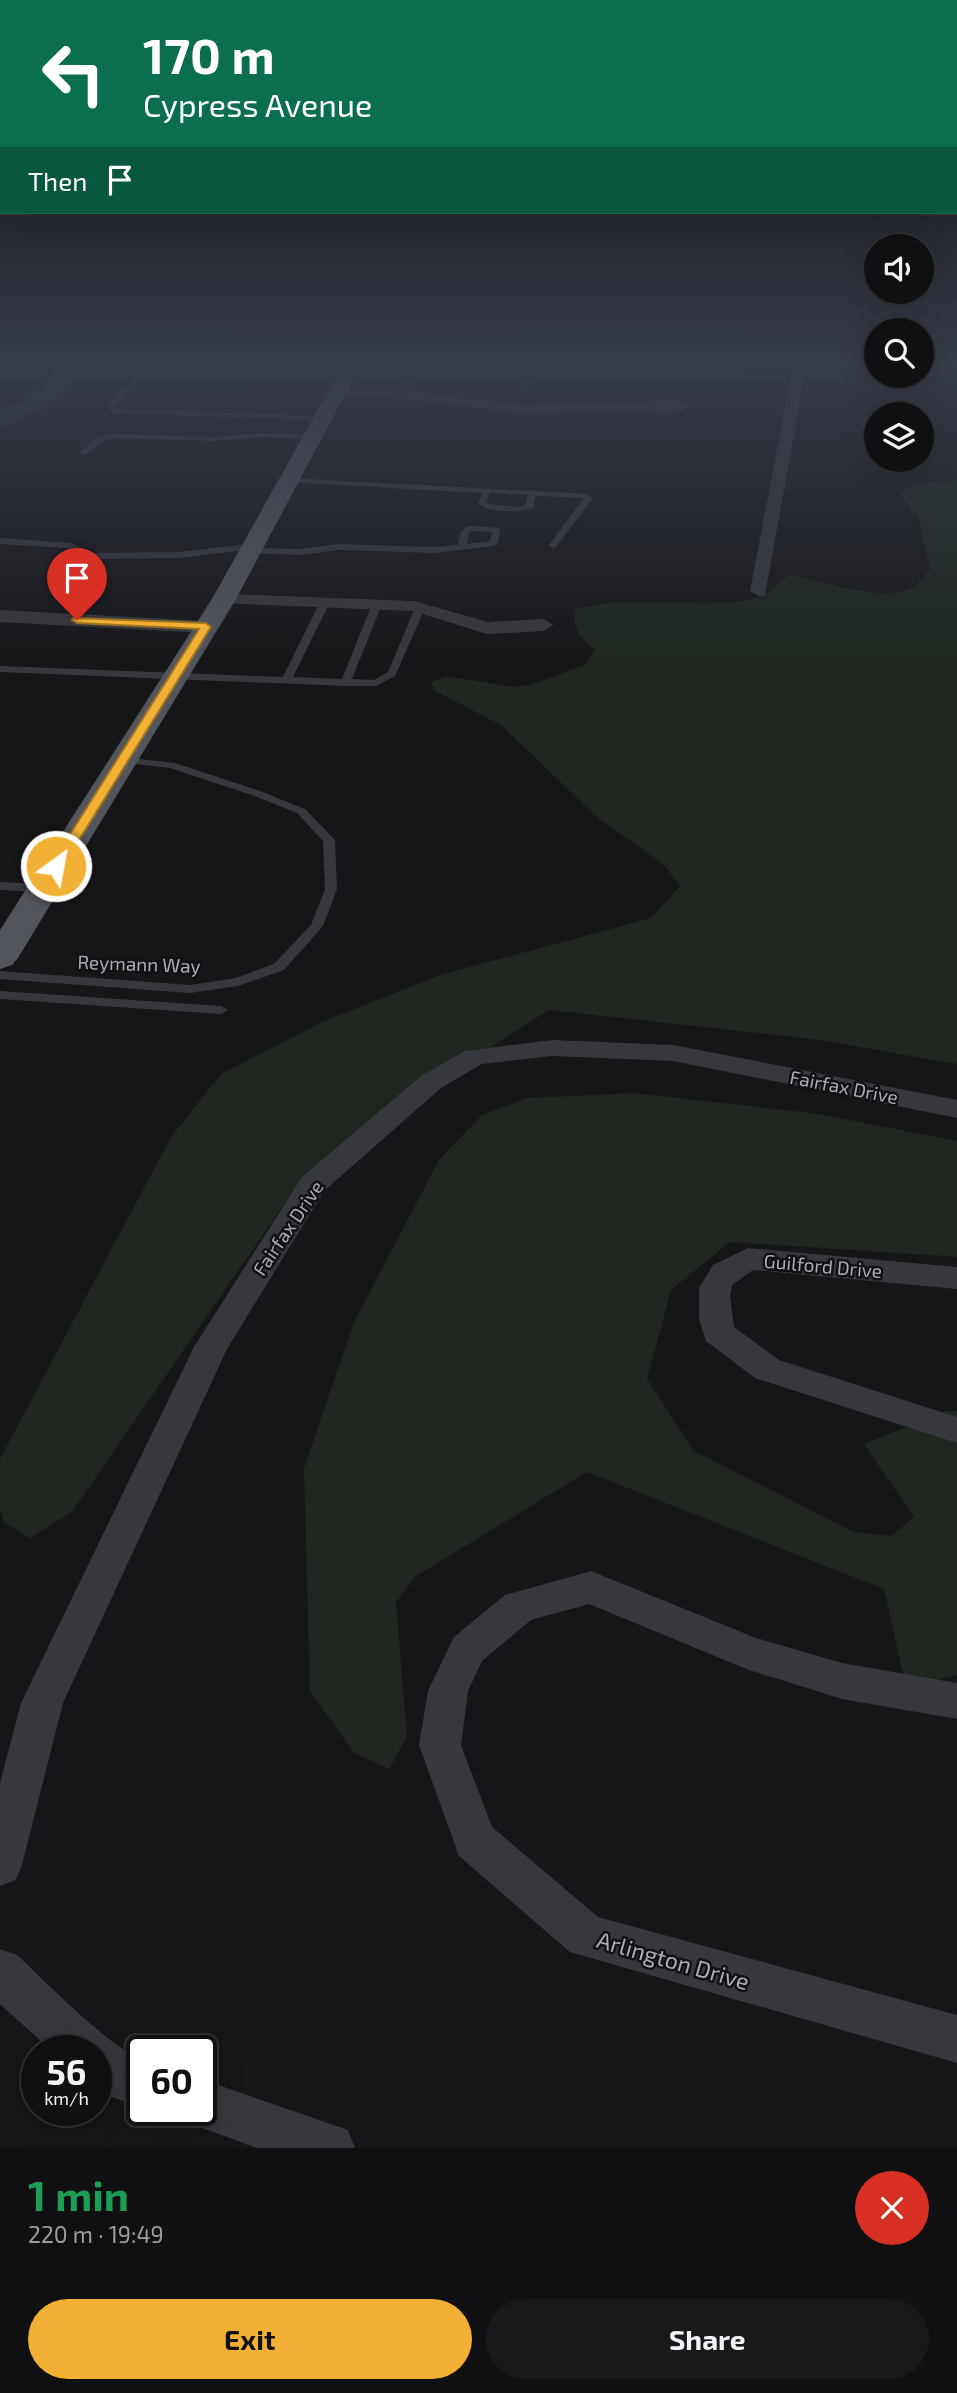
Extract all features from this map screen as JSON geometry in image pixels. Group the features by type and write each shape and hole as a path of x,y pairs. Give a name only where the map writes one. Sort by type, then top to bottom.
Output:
{"main road":[{"path":"0,958 17,920 43,888 224,599 299,463"}],"street":[{"path":"759,591 782,463"},
{"path":"224,599 421,608 487,628 544,625"},
{"path":"0,616 206,627"},
{"name":"Fairfax Drive","path":"0,1865 42,1703 211,1347 313,1184 431,1082 475,1057 552,1048 673,1053 957,1109"},
{"name":"Guilford Drive","path":"957,1278 748,1259 723,1271 712,1293 718,1333 767,1369 957,1430"},
{"name":"Arlington Drive","path":"957,1702 842,1681 748,1653 591,1587 519,1607 468,1649 448,1691 440,1745 475,1841 586,1936 957,2039"},
{"path":"0,1972 70,2035"},
{"path":"217,2109 330,2148"}],"lane":[{"path":"289,480 533,491 589,498 552,545"},
{"path":"488,489 482,503 486,506 519,509 530,506 533,491"},
{"path":"0,541 70,546 92,555 179,555 250,549 302,552 338,547 434,550 462,545"},
{"path":"286,681 324,604"},
{"path":"345,683 375,609 371,605"},
{"path":"0,669 376,683 388,679 421,608"},
{"name":"Reymann Way","path":"0,975 190,989 238,982 279,967 317,926 331,889 329,840 301,811 218,779 172,765 122,760"},
{"path":"0,886 43,888"},
{"path":"0,995 221,1010"}],"shaded area":[{"path":"957,480 957,1064 813,1039 549,1010 377,1119 300,1181 72,1512 30,1538 4,1522 0,1508 0,1459 171,1137 221,1074 324,1021 440,975 651,918 680,886 663,864 598,818 501,725 433,690 432,682 446,676 514,687 531,685 586,664 595,650 576,628 575,610 598,605 703,603 750,599 769,592 789,574 872,592 904,591 917,584 930,569 918,516 899,495 910,486"},
{"path":"633,1093 819,1114 957,1141 957,1257 730,1242 671,1290 647,1379 694,1451 854,1532 891,1536 914,1517 864,1444 945,1411 957,1411 957,1675 906,1687 884,1589 587,1472 416,1576 396,1602 407,1737 389,1769 354,1753 310,1691 304,1468 354,1322 439,1160 482,1115 527,1098"}],"route":[{"path":"56,866 206,627 77,620"}]}
